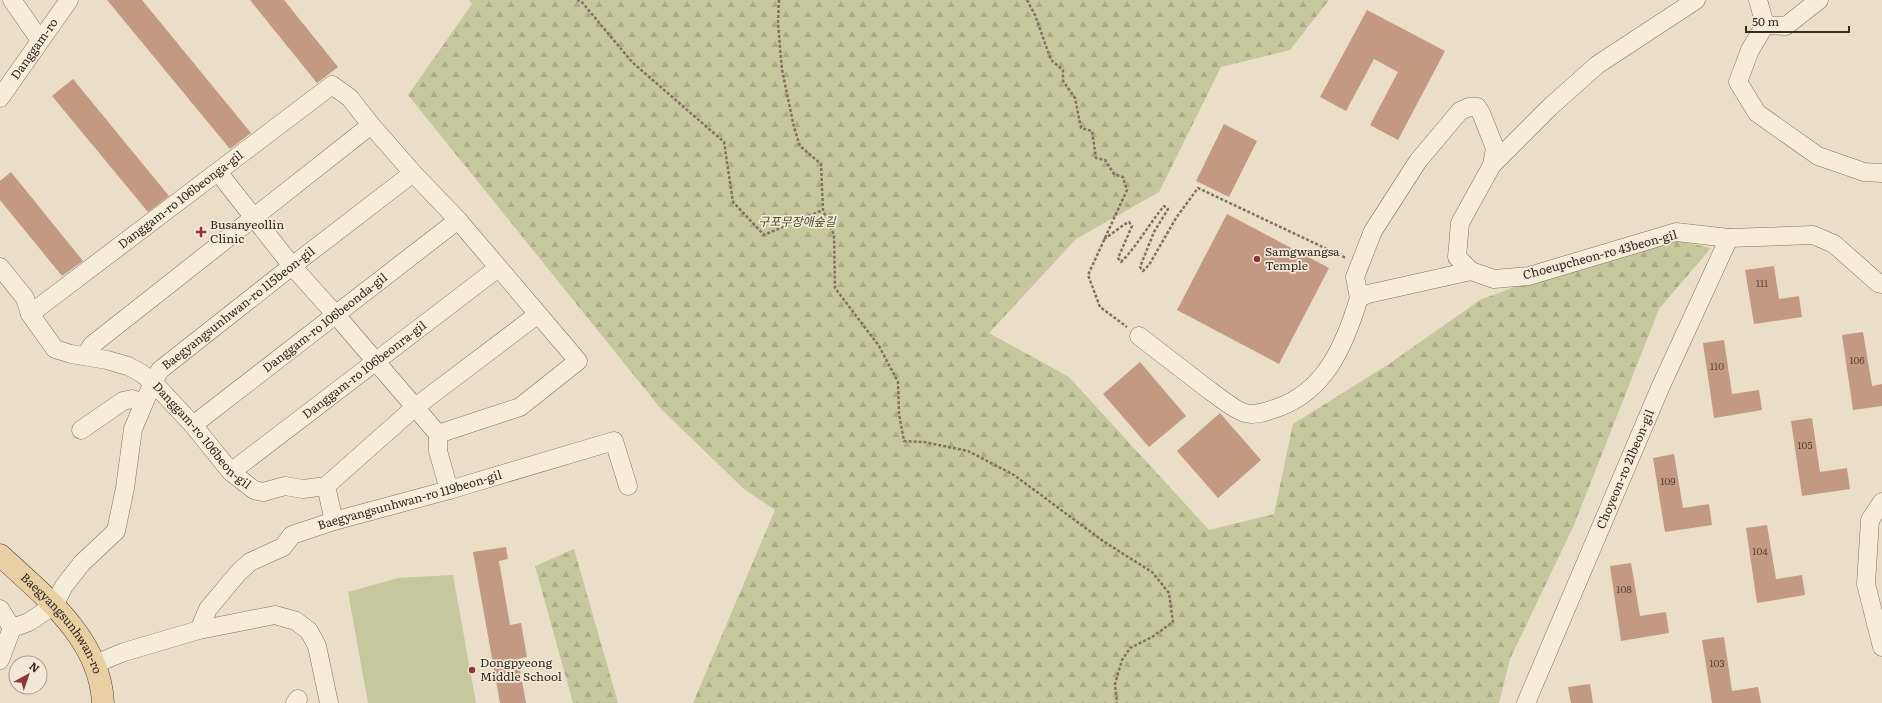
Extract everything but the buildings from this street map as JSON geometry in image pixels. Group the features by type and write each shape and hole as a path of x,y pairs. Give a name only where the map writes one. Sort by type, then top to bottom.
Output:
{"main road":[{"name":"Baegyangsunhwan-ro","path":"0,556 54,605 76,632 95,664 100,680 103,703"}],"street":[{"path":"12,0 40,40"},
{"name":"Danggam-ro","path":"0,98 69,0"},
{"path":"1492,165 1550,107 1597,64 1696,0"},
{"path":"1758,0 1766,25"},
{"path":"1766,25 1786,26 1819,0"},
{"path":"1766,25 1750,50 1738,82 1757,113 1818,156 1864,172 1882,173"},
{"name":"Danggam-ro 106beonga-gil","path":"30,314 332,85 350,98 371,125"},
{"path":"1139,336 1221,398 1245,413 1263,413 1292,403 1314,386 1333,362 1349,331 1359,298 1355,276 1373,231 1418,161 1460,111 1469,106 1477,108 1482,113 1494,148 1492,165"},
{"path":"86,355 92,345 371,125 413,173 458,220 537,315 578,361 520,407 438,434"},
{"name":"Choeupcheon-ro 43beon-gil","path":"1492,165 1460,223 1457,257 1471,271 1494,279 1529,276 1676,232 1729,238 1813,235 1834,244 1878,283 1882,284"},
{"path":"218,172 292,266 438,434 438,451 449,490"},
{"name":"Baegyangsunhwan-ro 115beon-gil","path":"54,605 64,586 82,563 116,531 125,488 133,429 153,382 160,370 413,173"},
{"name":"Danggam-ro 106beonda-gil","path":"193,425 458,220"},
{"name":"Choyeon-ro 21beon-gil","path":"1526,703 1660,388 1729,238"},
{"name":"Danggam-ro 106beon-gil","path":"0,267 25,298 30,314 55,349 71,354 86,355 128,366 153,382 193,425 231,472 254,490 263,492 285,486 303,489 326,486"},
{"name":"Danggam-ro 106beonra-gil","path":"231,472 498,268"},
{"path":"1359,298 1368,294 1471,271"},
{"path":"334,521 326,486 414,408 537,315"},
{"path":"81,430 123,401 132,399 144,403"},
{"name":"Baegyangsunhwan-ro 119beon-gil","path":"199,630 208,609 238,572 250,562 283,547 292,535 334,521 449,490 614,442 628,486"},
{"path":"1882,502 1870,520 1866,584 1882,647"},
{"path":"12,628 29,622 54,605"},
{"path":"0,609 12,628"},
{"path":"95,664 124,652 199,630 275,615 296,621 309,631 316,646 329,703"},
{"path":"0,660 12,628"}],"path":[{"path":"577,0 581,1 632,62 724,142 733,202 764,235 823,210"},
{"path":"779,0 778,23 782,70 792,120 800,146 821,164 823,210 834,235 835,288 879,346 898,382 899,414 904,441 924,442 968,451 1014,476 1103,541 1152,572 1169,593 1173,622 1152,637 1130,648 1122,660 1115,684 1117,703"},
{"path":"1027,0 1035,16 1052,60 1063,70 1063,81 1075,98 1081,128 1092,131 1096,158 1105,160 1114,174 1123,177 1127,190 1088,275 1100,307 1139,336"},
{"path":"1104,239 1115,233 1125,223 1129,222 1131,224 1132,226 1118,258 1121,262 1131,252 1151,222 1164,206 1168,209 1154,232 1140,267 1143,271 1149,265 1176,218 1198,188 1360,264"}],"green space":[{"name":"구포무장애숲길","path":"469,0 1329,0 1290,50 1221,67 1159,192 1076,239 989,333 1069,377 1209,530 1274,514 1293,424 1389,364 1480,300 1546,275 1669,239 1711,248 1659,309 1574,525 1510,659 1499,703 693,703 775,510 744,489 661,409 408,95 472,4"},
{"path":"574,549 618,703 573,703 535,566"},
{"path":"453,575 476,703 368,703 348,592 398,578"}],"place":[{"name":"Busanyeollin Clinic","path":"201,232"},
{"name":"Samgwangsa Temple","path":"1257,259"},
{"name":"Dongpyeong Middle School","path":"472,670"}]}
